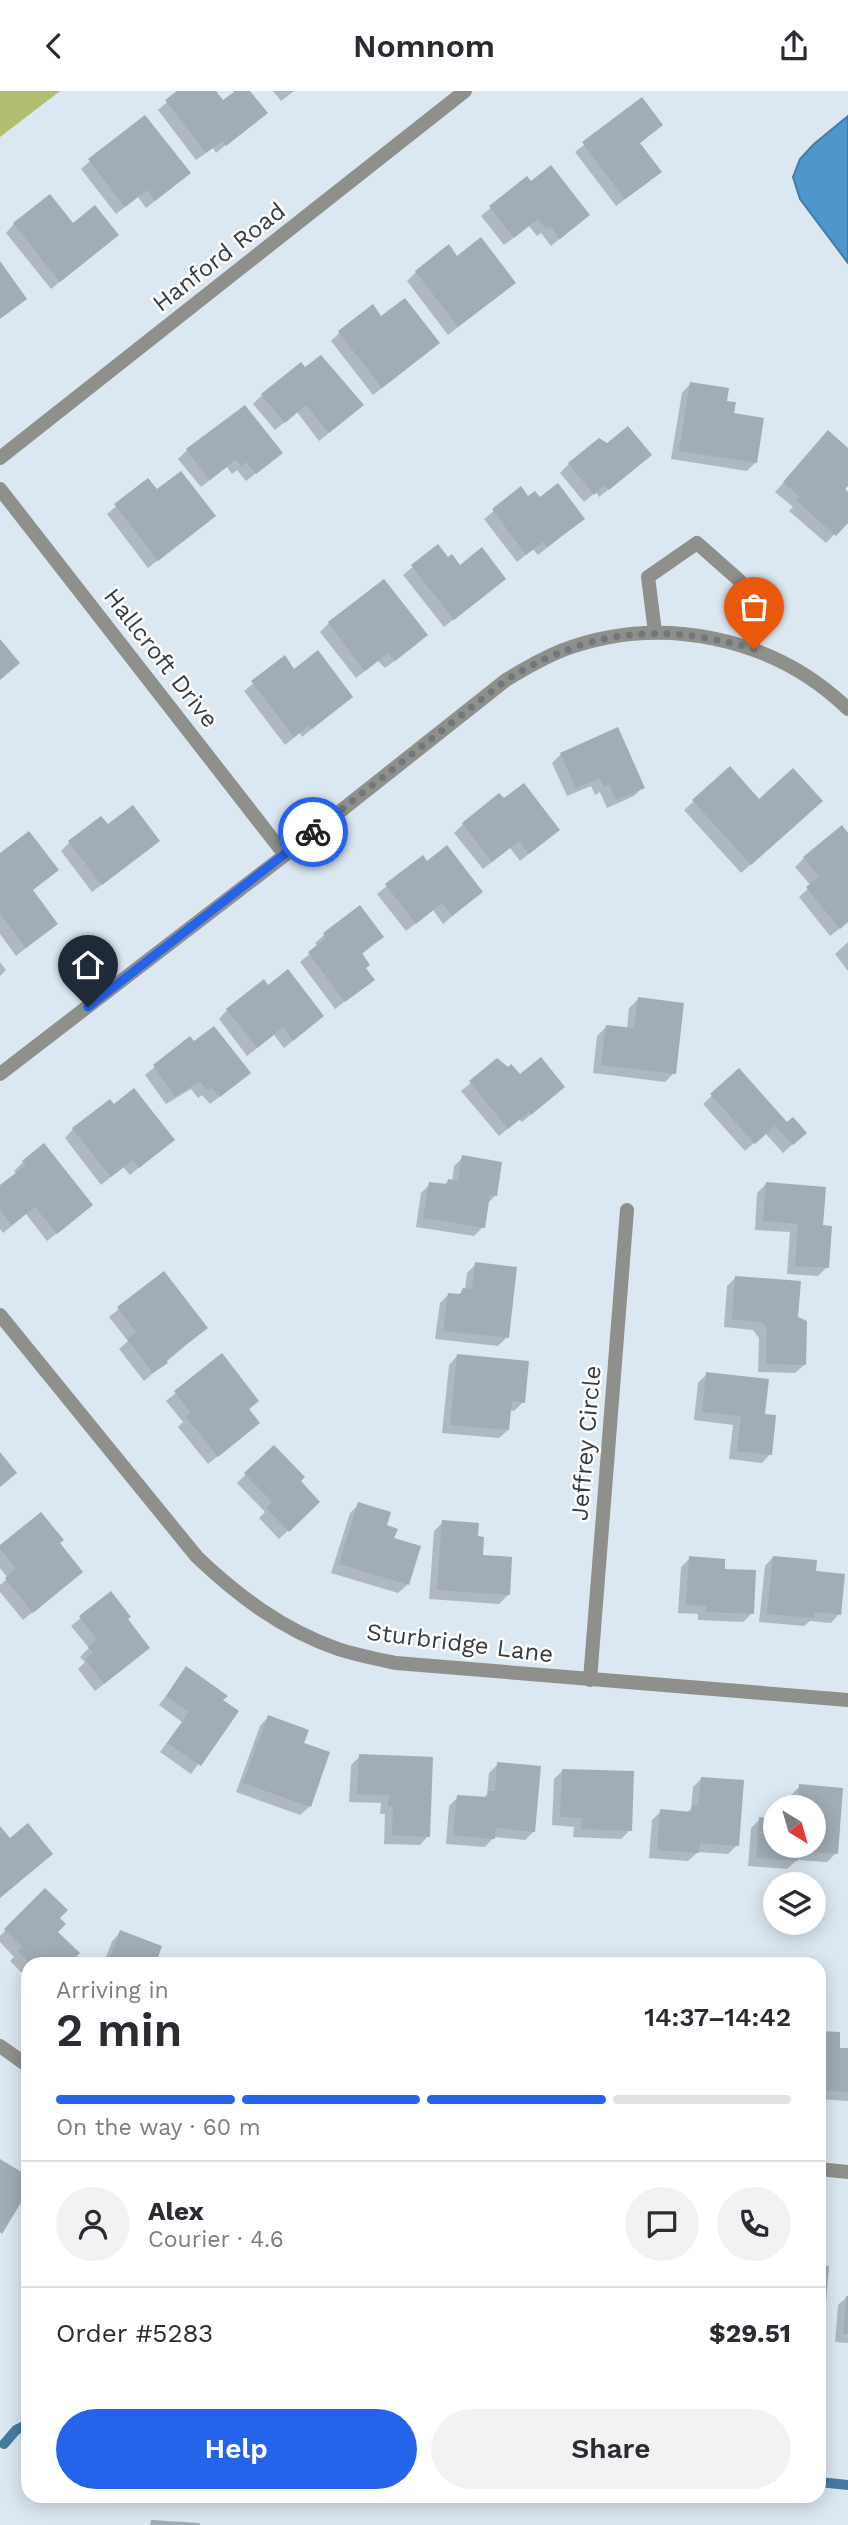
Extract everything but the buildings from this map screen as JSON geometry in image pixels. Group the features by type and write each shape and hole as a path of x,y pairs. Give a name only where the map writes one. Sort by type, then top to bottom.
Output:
{"street":[{"name":"Hanford Road","path":"0,458 465,91"},
{"name":"Hallcroft Drive","path":"0,489 285,855"},
{"path":"655,632 648,577 697,543 740,582 754,649"},
{"path":"0,1074 285,855 506,680 564,650 618,636 655,632 694,635 754,649 806,674 848,709"},
{"name":"Jeffrey Circle","path":"590,1680 627,1210"},
{"name":"Sturbridge Lane","path":"0,1315 197,1557 254,1607 307,1637 340,1650 396,1663 848,1700"},
{"path":"0,2046 21,2061"},
{"path":"826,2170 848,2172"}],"green space":[{"path":"0,91 60,91 0,137"}],"water":[{"path":"848,116 848,263 800,199 793,177 800,159"}],"waterway":[{"path":"4,2444 21,2428"},
{"path":"826,2483 848,2485"}],"way so far":[{"path":"313,832 506,680 534,663 564,650 618,636 655,632 718,639 754,649"}],"route":[{"path":"88,1007 313,832"}]}
